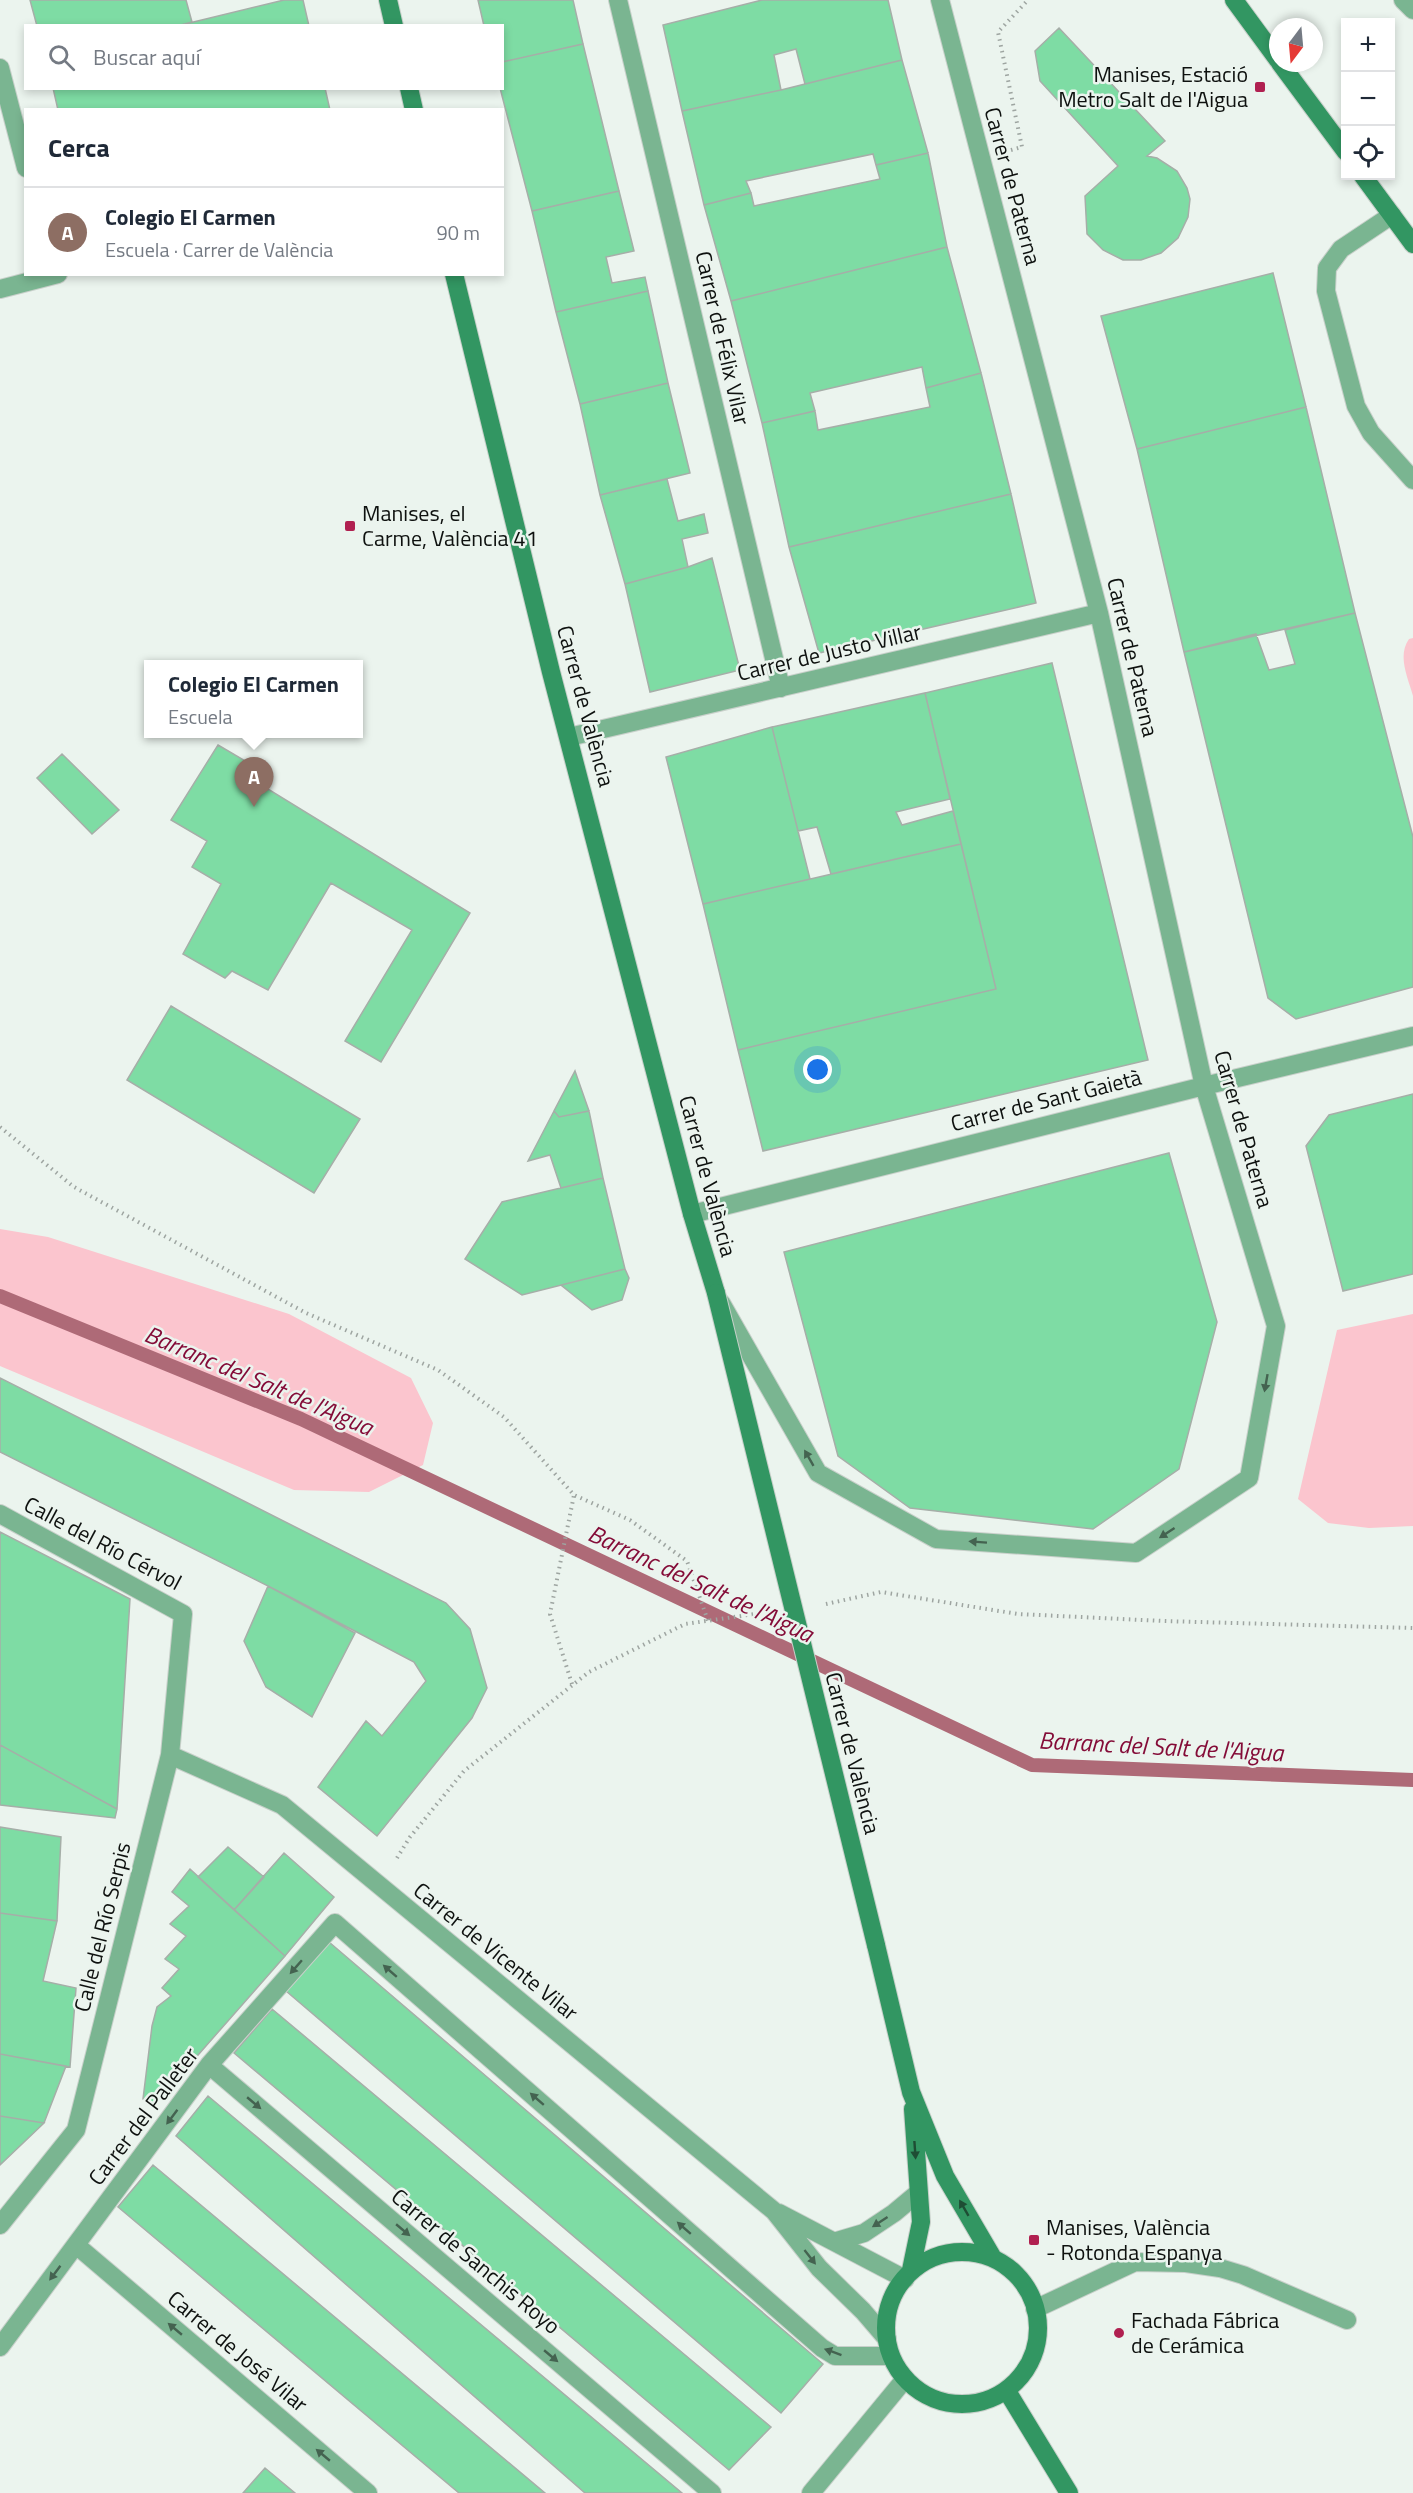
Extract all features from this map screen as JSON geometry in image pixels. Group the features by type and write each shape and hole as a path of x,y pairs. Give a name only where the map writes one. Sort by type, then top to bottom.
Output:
{"main road":[{"path":"388,0 394,24"},
{"path":"1234,0 1269,48"},
{"path":"1286,72 1341,145"},
{"path":"409,90 414,108"},
{"path":"1366,180 1413,244"},
{"name":"Carrer de València","path":"454,276 551,672 692,1214 716,1293 911,2092 945,2176 993,2258"},
{"name":"Carrer de València","path":"908,2275 921,2222 911,2092"},
{"path":"967,2252 993,2258 1015,2273 1031,2295 1039,2321 1036,2348 1025,2372 1007,2391 982,2402 951,2404 925,2395 904,2379 889,2348 886,2316 895,2291 908,2275 934,2257 967,2252"},
{"path":"1007,2391 1069,2493"}],"street":[{"name":"Carrer de Félix Vilar","path":"618,0 782,688"},
{"name":"Carrer de Paterna","path":"716,1293 818,1473 936,1539 1136,1553 1249,1478 1276,1326 1204,1086 1099,613 940,0"},
{"path":"1403,0 1413,10"},
{"path":"0,68 24,160"},
{"path":"1392,215 1341,249 1327,268 1326,291 1356,406 1371,433 1413,480"},
{"path":"0,289 51,276"},
{"name":"Carrer de Justo Villar","path":"569,737 1099,613"},
{"name":"Carrer de Sant Gaietà","path":"692,1214 1413,1036"},
{"name":"Calle del Río Cérvol","path":"0,1514 183,1614"},
{"name":"Calle del Río Serpis","path":"0,2225 76,2130 170,1755 183,1614"},
{"name":"Carrer de Vicente Vilar","path":"170,1755 282,1805 774,2211 819,2268 863,2311 889,2348"},
{"name":"Carrer del Palleter","path":"0,2347 209,2065 335,1923 822,2348 835,2356 889,2348"},
{"name":"Carrer de Sanchis Royo","path":"209,2065 712,2493"},
{"path":"837,2241 864,2233 918,2193"},
{"name":"Carrer de Vicente Vilar","path":"774,2211 908,2275"},
{"name":"Carrer de José Vilar","path":"76,2245 368,2493"},
{"path":"1035,2309 1135,2262 1186,2263 1220,2268 1243,2275 1347,2320"},
{"path":"811,2493 904,2379"}],"path":[{"path":"981,156 1022,147 998,32 1028,0"},
{"path":"0,1127 74,1187 306,1312 438,1370 504,1417 574,1495 630,1520 687,1561 708,1621"},
{"path":"572,1684 550,1614 574,1495"},
{"path":"825,1604 881,1592 1018,1614 1163,1622 1413,1628"},
{"path":"379,1886 410,1837 464,1771 589,1672 685,1624 769,1612"}],"shaded area":[{"path":"1413,638 1413,696 1406,675 1404,653 1409,639"},
{"path":"0,1229 48,1237 289,1314 411,1378 433,1423 423,1465 369,1492 294,1490 0,1366"},
{"path":"1413,1314 1413,1526 1369,1528 1328,1523 1298,1499 1337,1330"}],"building":[{"path":"30,0 186,0 192,22 184,24 36,24"},
{"path":"284,0 303,0 309,24 185,24"},
{"path":"478,0 573,0 583,44 504,62 504,24 484,24"},
{"path":"762,0 888,0 902,60 805,84 796,49 774,55 781,90 682,111 663,25"},
{"path":"1059,28 1165,141 1147,156 1157,158 1177,171 1187,188 1190,199 1188,217 1178,238 1161,253 1141,260 1123,260 1103,250 1087,234 1085,196 1118,166 1040,81 1035,51"},
{"path":"583,44 619,191 532,211 501,90 504,90 504,62"},
{"path":"902,60 928,153 876,165 873,154 746,181 751,193 704,205 682,111 781,90"},
{"path":"53,90 325,90 330,108 58,108"},
{"path":"928,153 947,247 731,301 704,205 751,193 754,206 880,179 876,165"},
{"path":"619,191 634,251 606,257 612,283 645,277 648,291 556,312 532,211"},
{"path":"947,247 981,373 926,388 922,367 810,393 815,411 762,423 731,301"},
{"path":"1273,273 1306,407 1137,449 1101,316"},
{"path":"648,291 668,383 580,404 556,312"},
{"path":"981,373 1011,494 789,547 762,423 815,411 818,430 930,407 926,388"},
{"path":"668,383 690,473 600,495 580,404"},
{"path":"1306,407 1355,613 1184,652 1137,449"},
{"path":"667,479 678,521 704,514 708,533 682,539 688,567 625,584 600,495"},
{"path":"1011,494 1036,603 819,653 789,547"},
{"path":"712,558 740,670 650,692 625,584"},
{"path":"1355,613 1413,837 1413,987 1296,1019 1268,998 1184,652 1256,634 1269,670 1295,664 1285,630"},
{"path":"1052,663 1148,1060 763,1151 738,1050 996,989 925,693"},
{"path":"925,693 950,799 896,812 902,825 953,811 961,844 831,874 817,827 798,831 772,727"},
{"path":"772,727 810,879 703,904 666,757"},
{"path":"218,745 264,772 258,783 470,913 381,1062 345,1041 412,930 331,883 268,990 232,971 225,978 183,954 221,884 192,867 207,841 171,820"},
{"path":"62,754 119,810 92,834 37,778"},
{"path":"961,844 996,989 738,1050 703,904"},
{"path":"171,1006 360,1119 314,1193 127,1080"},
{"path":"575,1071 589,1111 559,1117 554,1111"},
{"path":"1413,1094 1413,1274 1343,1291 1306,1146 1329,1115"},
{"path":"554,1111 559,1117 589,1111 603,1178 561,1188 550,1155 528,1161"},
{"path":"1169,1153 1217,1322 1179,1469 1093,1529 910,1508 838,1456 784,1252"},
{"path":"603,1178 625,1269 522,1295 465,1259 502,1202"},
{"path":"625,1269 629,1278 622,1300 592,1310 561,1285"},
{"path":"0,1378 446,1603 470,1629 487,1688 472,1718 377,1836 318,1787 366,1721 382,1736 426,1681 414,1662 290,1597 0,1452"},
{"path":"0,1532 130,1599 117,1809 0,1745"},
{"path":"268,1586 355,1633 312,1717 266,1687 244,1641"},
{"path":"0,1745 117,1809 115,1818 0,1805"},
{"path":"0,1827 61,1837 57,1921 0,1913"},
{"path":"228,1847 264,1877 234,1910 198,1877"},
{"path":"284,1853 334,1897 285,1956 234,1910"},
{"path":"190,1869 285,1956 155,2104 143,2099 152,2026 157,2007 171,1996 162,1988 179,1969 165,1959 186,1936 170,1924 189,1906 172,1892"},
{"path":"0,1913 57,1921 43,1981 76,1988 70,2067 0,2054"},
{"path":"329,1942 823,2364 781,2413 286,1991"},
{"path":"272,2009 771,2427 729,2470 234,2053"},
{"path":"0,2054 66,2066 44,2123 0,2116"},
{"path":"208,2096 682,2493 585,2493 176,2136"},
{"path":"0,2116 44,2123 0,2165"},
{"path":"153,2165 545,2493 459,2493 118,2207"},
{"path":"265,2468 295,2493 243,2493"}],"waterway":[{"name":"Barranc del Salt de l'Aigua","path":"0,1296 301,1419 1032,1765 1413,1780"}],"place":[{"name":"Manises, Estació Metro Salt de l'Aigua","path":"1260,87"},
{"name":"Manises, el Carme, València 41","path":"350,526"},
{"name":"Colegio El Carmen","path":"254,807"},
{"name":"Manises, València - Rotonda Espanya","path":"1034,2240"},
{"name":"Fachada Fábrica de Cerámica","path":"1119,2333"}]}
